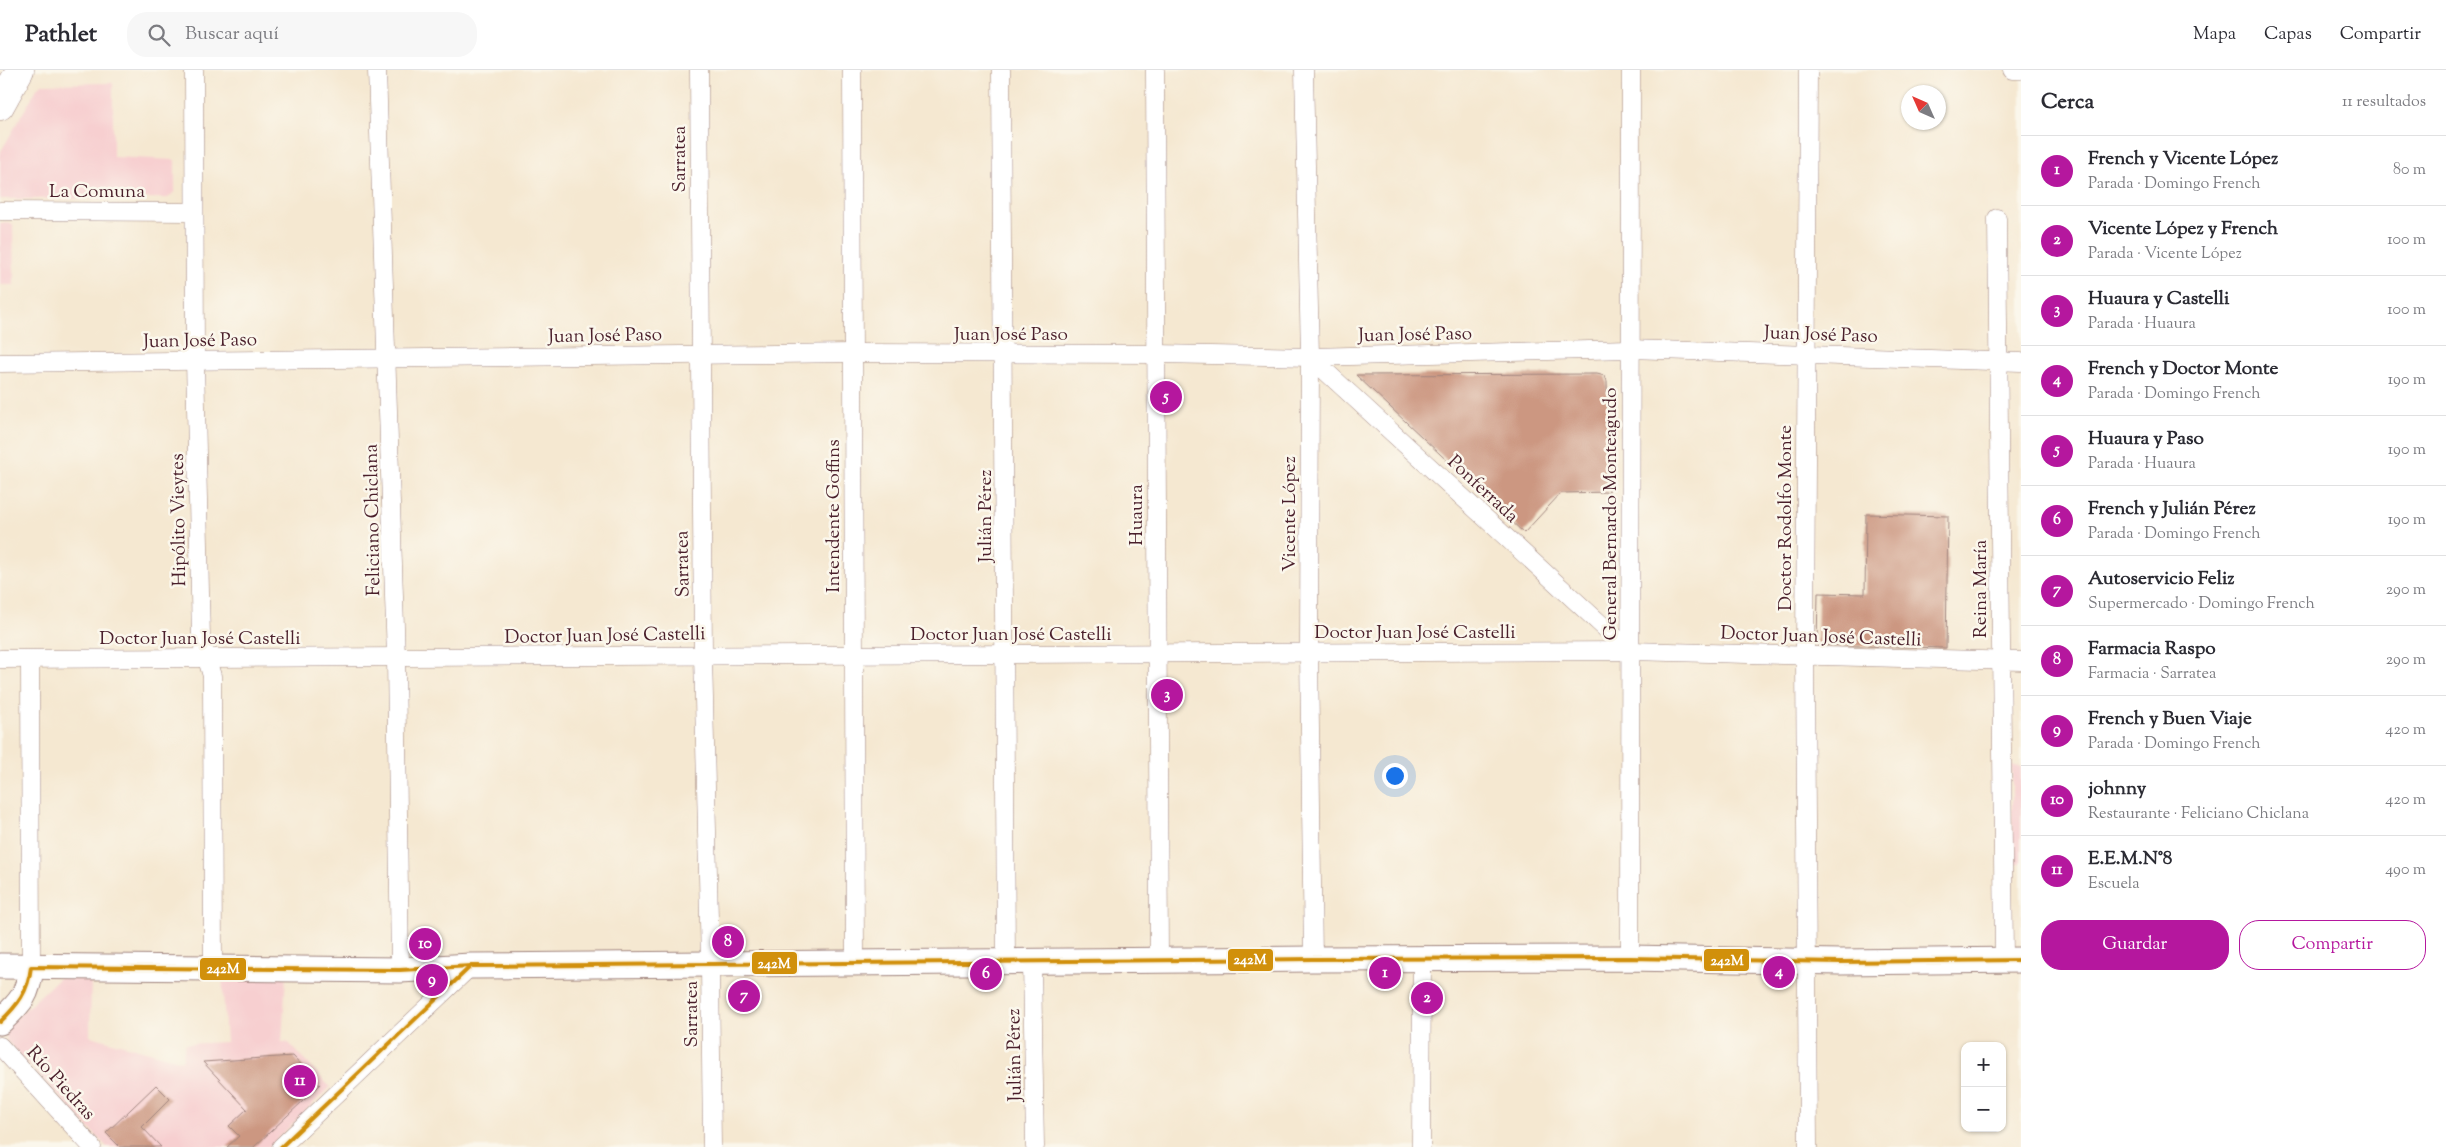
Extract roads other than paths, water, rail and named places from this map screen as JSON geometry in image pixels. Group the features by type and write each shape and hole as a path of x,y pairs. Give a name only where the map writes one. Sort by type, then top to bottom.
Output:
{"main road":[{"path":"0,106 11,73"}],"street":[{"name":"Hipólito Vieytes","path":"194,70 193,212 201,639 212,676 213,968"},
{"name":"Feliciano Chiclana","path":"377,70 388,359 396,658 400,970"},
{"name":"Sarratea","path":"699,70 703,654 712,1147"},
{"name":"Intendente Goffins","path":"852,70 856,962"},
{"name":"Julián Pérez","path":"1001,70 1006,654 1006,962"},
{"name":"Huaura","path":"1155,70 1158,961"},
{"name":"Vicente López","path":"1304,70 1310,357 1309,653 1313,959"},
{"name":"General Bernardo Monteagudo","path":"1630,958 1631,70"},
{"name":"Doctor Rodolfo Monte","path":"1808,70 1805,656 1808,1147"},
{"path":"2012,70 2021,70"},
{"name":"La Comuna","path":"0,211 193,212"},
{"name":"Reina María","path":"1997,218 2000,660 2013,960"},
{"name":"Juan José Paso","path":"0,363 852,353 1157,354 1310,357 1630,349 2021,362"},
{"name":"Ponferrada","path":"1310,357 1630,650"},
{"name":"Doctor Juan José Castelli","path":"0,659 1630,650 2021,661"},
{"path":"0,1022 22,999 29,988 31,967 30,660"},
{"path":"0,966 400,970 472,966 1313,959 2013,960"},
{"path":"1421,1147 1422,960"},
{"name":"Julián Pérez","path":"1032,962 1035,1147"},
{"path":"282,1147 472,966"},
{"name":"Río Piedras","path":"0,1046 92,1147"}],"place":[{"name":"Huaura y Paso","path":"1166,397"},
{"name":"Huaura y Castelli","path":"1167,695"},
{"name":"Farmacia Raspo","path":"728,942"},
{"name":"johnny","path":"425,944"},
{"name":"French y Doctor Monte","path":"1779,972"},
{"name":"French y Vicente López","path":"1385,973"},
{"name":"French y Julián Pérez","path":"986,974"},
{"name":"French y Buen Viaje","path":"432,980"},
{"name":"Autoservicio Feliz","path":"744,996"},
{"name":"Vicente López y French","path":"1427,998"},
{"name":"E.E.M.N°8","path":"300,1081"}]}
